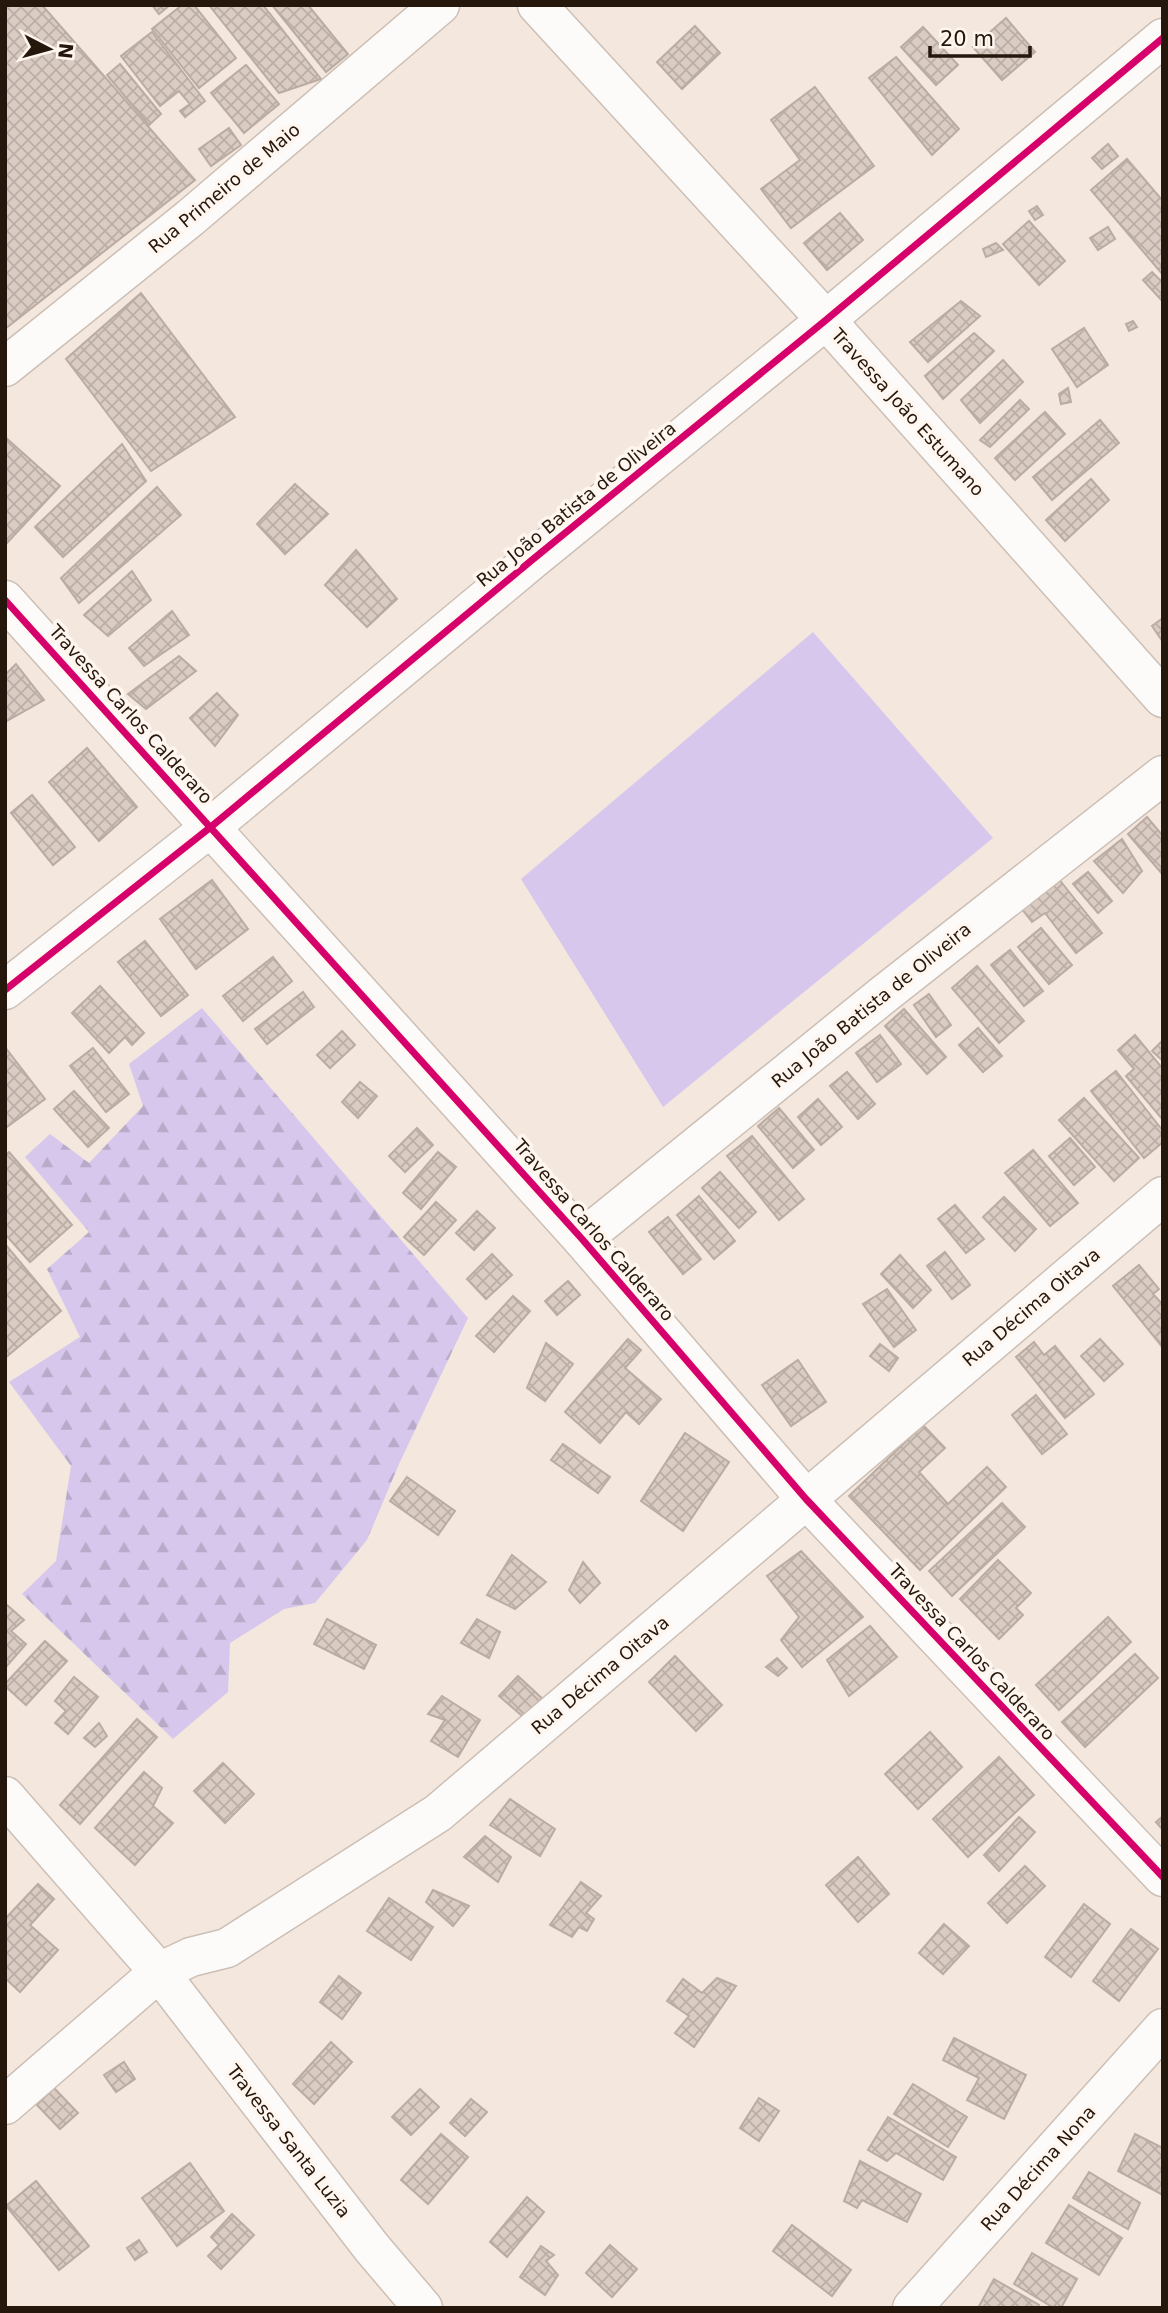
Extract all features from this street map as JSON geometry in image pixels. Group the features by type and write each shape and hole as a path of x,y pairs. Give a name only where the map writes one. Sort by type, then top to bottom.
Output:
{"street":[{"name":"Rua Primeiro de Maio","path":"5,367 190,218 440,5"},
{"name":"Travessa João Estumano","path":"537,5 826,320 1163,698"},
{"name":"Rua João Batista de Oliveira","path":"5,990 212,827 1163,38"},
{"name":"Travessa Carlos Calderaro","path":"5,600 582,1238 806,1499 1163,1877"},
{"name":"Rua João Batista de Oliveira","path":"582,1238 883,995 1163,775"},
{"name":"Rua Décima Oitava","path":"5,2105 159,1972 191,1957 227,1948 438,1813 1163,1196"},
{"name":"Travessa Santa Luzia","path":"5,1796 159,1972 372,2248 423,2308"},
{"name":"Rua Décima Nona","path":"912,2308 1163,2028"}],"green space":[{"path":"813,632 993,838 663,1107 521,879"},
{"path":"202,1008 468,1318 399,1464 367,1540 315,1603 284,1609 230,1643 228,1692 173,1739 22,1594 56,1561 71,1466 9,1382 80,1337 47,1269 89,1232 25,1157 50,1134 89,1163 143,1106 129,1064"}],"building":[{"path":"5,5 42,5 195,180 5,329"},
{"path":"152,5 170,5 159,14"},
{"path":"182,5 194,5 236,58 199,88 152,29"},
{"path":"209,5 263,5 321,79 279,93"},
{"path":"272,5 308,5 348,54 326,72"},
{"path":"1006,18 1035,52 1002,80 973,47"},
{"path":"695,26 720,53 682,89 657,62"},
{"path":"923,27 958,65 936,85 901,47"},
{"path":"152,32 205,101 185,117 180,111 190,104 179,91 160,106 121,56"},
{"path":"896,57 959,129 932,155 869,78"},
{"path":"120,64 161,114 149,125 107,75"},
{"path":"246,65 279,104 244,133 211,93"},
{"path":"815,87 874,166 791,228 761,189 800,160 771,120"},
{"path":"229,128 241,145 211,166 199,149"},
{"path":"1108,144 1118,156 1102,169 1092,158"},
{"path":"1127,159 1163,201 1163,275 1091,190"},
{"path":"1037,206 1043,215 1035,220 1029,211"},
{"path":"840,213 863,240 827,270 804,243"},
{"path":"1029,221 1065,261 1039,285 1003,244"},
{"path":"1108,227 1115,239 1098,250 1090,238"},
{"path":"996,243 1003,250 986,257 983,249"},
{"path":"1152,272 1163,283 1163,302 1143,280"},
{"path":"141,293 235,417 151,471 66,359"},
{"path":"961,301 980,316 928,362 910,342"},
{"path":"1133,321 1137,327 1129,331 1126,324"},
{"path":"1084,328 1108,365 1077,387 1052,349"},
{"path":"974,333 994,351 943,399 925,376"},
{"path":"1003,360 1023,382 980,423 961,400"},
{"path":"1068,388 1071,402 1061,404 1059,394"},
{"path":"1020,400 1029,409 990,447 980,440"},
{"path":"1045,412 1065,434 1015,480 995,458"},
{"path":"1100,420 1119,443 1052,500 1033,477"},
{"path":"5,437 60,486 7,543 5,542"},
{"path":"122,444 146,481 63,557 35,527"},
{"path":"1091,479 1109,500 1065,541 1046,520"},
{"path":"295,484 328,514 285,554 257,524"},
{"path":"157,487 181,515 79,603 61,578"},
{"path":"356,550 397,599 367,627 325,585"},
{"path":"132,571 151,600 108,636 84,615"},
{"path":"172,611 189,635 144,666 129,648"},
{"path":"1163,618 1163,642 1152,626"},
{"path":"179,656 196,671 146,709 128,694"},
{"path":"16,664 44,700 5,722 5,675"},
{"path":"217,693 238,715 215,746 190,718"},
{"path":"87,748 137,807 99,841 49,782"},
{"path":"32,795 75,847 53,865 11,813"},
{"path":"1147,817 1163,836 1163,875 1128,834"},
{"path":"1122,839 1142,871 1123,893 1094,861"},
{"path":"1088,872 1112,901 1098,913 1073,884"},
{"path":"1058,878 1102,933 1076,953 1045,913 1032,922 1021,908"},
{"path":"212,880 248,929 196,969 160,919"},
{"path":"1041,928 1072,965 1049,984 1018,947"},
{"path":"145,941 188,995 161,1016 118,962"},
{"path":"1010,950 1043,991 1024,1006 991,965"},
{"path":"273,957 292,981 243,1021 223,996"},
{"path":"977,966 1024,1021 999,1043 952,988"},
{"path":"100,986 144,1033 132,1045 125,1037 109,1053 72,1013"},
{"path":"303,992 314,1007 267,1044 255,1029"},
{"path":"929,994 951,1025 936,1037 914,1005"},
{"path":"904,1009 946,1057 927,1074 885,1026"},
{"path":"978,1028 1002,1056 983,1072 959,1045"},
{"path":"342,1031 355,1045 330,1068 317,1055"},
{"path":"880,1035 901,1064 877,1082 856,1053"},
{"path":"1135,1035 1163,1069 1163,1120 1126,1076 1134,1069 1118,1050"},
{"path":"1163,1040 1163,1061 1152,1051"},
{"path":"5,1047 45,1099 7,1127 5,1125"},
{"path":"93,1048 129,1094 106,1112 70,1066"},
{"path":"1116,1071 1163,1131 1163,1142 1144,1158 1091,1091"},
{"path":"847,1072 875,1104 858,1119 830,1086"},
{"path":"360,1082 377,1096 358,1118 342,1102"},
{"path":"74,1091 109,1128 88,1147 54,1109"},
{"path":"1084,1098 1139,1158 1114,1181 1059,1120"},
{"path":"818,1099 842,1127 821,1145 798,1117"},
{"path":"779,1108 814,1150 793,1168 758,1126"},
{"path":"417,1128 433,1145 405,1172 389,1156"},
{"path":"752,1136 804,1199 779,1220 727,1156"},
{"path":"1070,1138 1095,1167 1074,1185 1049,1156"},
{"path":"1033,1150 1078,1203 1050,1226 1005,1173"},
{"path":"9,1152 72,1225 30,1262 5,1234 5,1155"},
{"path":"438,1152 456,1167 421,1209 403,1193"},
{"path":"720,1172 756,1212 739,1228 702,1188"},
{"path":"699,1196 735,1241 714,1259 677,1215"},
{"path":"1004,1197 1036,1229 1015,1251 983,1217"},
{"path":"436,1202 456,1220 424,1255 404,1237"},
{"path":"955,1205 984,1239 966,1253 938,1219"},
{"path":"477,1211 495,1228 474,1250 456,1233"},
{"path":"668,1217 701,1259 683,1274 649,1232"},
{"path":"5,1244 61,1311 5,1358"},
{"path":"945,1252 970,1285 952,1299 927,1266"},
{"path":"492,1254 512,1275 486,1299 467,1279"},
{"path":"900,1255 931,1290 913,1308 881,1274"},
{"path":"1139,1265 1159,1289 1153,1294 1163,1305 1163,1348 1113,1286"},
{"path":"568,1281 580,1295 557,1315 545,1301"},
{"path":"887,1289 916,1330 894,1347 863,1304"},
{"path":"513,1296 530,1311 494,1352 476,1336"},
{"path":"628,1339 641,1350 625,1368 661,1399 639,1424 626,1412 600,1443 565,1412"},
{"path":"1100,1339 1123,1364 1104,1381 1081,1356"},
{"path":"1034,1342 1044,1355 1055,1346 1094,1394 1065,1418 1016,1357"},
{"path":"546,1343 573,1364 545,1401 527,1388"},
{"path":"880,1344 898,1358 889,1371 870,1356"},
{"path":"798,1360 826,1402 791,1426 762,1385"},
{"path":"1036,1395 1067,1434 1042,1454 1012,1415"},
{"path":"923,1425 945,1448 919,1472 948,1504 987,1467 1006,1487 920,1570 849,1496"},
{"path":"685,1433 729,1462 683,1531 641,1501"},
{"path":"563,1444 610,1477 598,1493 551,1460"},
{"path":"407,1477 455,1511 438,1535 390,1501"},
{"path":"1002,1503 1025,1527 952,1596 929,1571"},
{"path":"801,1551 863,1617 802,1667 781,1640 799,1617 767,1576"},
{"path":"512,1555 546,1582 515,1609 487,1595"},
{"path":"998,1560 1031,1593 1016,1608 1023,1615 999,1639 960,1599"},
{"path":"583,1562 600,1583 580,1603 569,1590"},
{"path":"7,1605 24,1620 11,1631 26,1644 5,1668 5,1607"},
{"path":"1108,1617 1131,1642 1059,1710 1036,1685"},
{"path":"327,1619 376,1645 364,1669 314,1644"},
{"path":"477,1619 500,1632 489,1658 461,1643"},
{"path":"870,1626 897,1657 849,1696 827,1660"},
{"path":"45,1641 67,1661 26,1705 5,1684"},
{"path":"1135,1654 1158,1678 1085,1747 1062,1722"},
{"path":"675,1656 722,1705 696,1731 649,1682"},
{"path":"777,1658 787,1668 778,1676 766,1667"},
{"path":"518,1676 546,1702 528,1721 499,1696"},
{"path":"74,1677 98,1697 68,1734 55,1723 66,1711 55,1701"},
{"path":"442,1696 480,1720 458,1757 431,1741 445,1720 428,1714"},
{"path":"137,1719 157,1737 80,1824 60,1805"},
{"path":"99,1723 107,1736 95,1747 84,1738"},
{"path":"930,1732 962,1767 918,1809 885,1774"},
{"path":"999,1757 1034,1795 968,1857 933,1819"},
{"path":"223,1763 254,1794 225,1823 194,1791"},
{"path":"144,1772 162,1788 153,1806 173,1823 135,1865 95,1828"},
{"path":"510,1799 555,1829 540,1856 490,1825"},
{"path":"1163,1816 1163,1830 1156,1822"},
{"path":"1019,1817 1035,1832 999,1871 984,1855"},
{"path":"485,1836 511,1857 498,1882 464,1857"},
{"path":"858,1857 889,1894 858,1922 826,1885"},
{"path":"1025,1866 1045,1886 1007,1923 988,1903"},
{"path":"581,1882 601,1896 586,1913 594,1919 587,1931 579,1927 572,1937 550,1925"},
{"path":"38,1884 54,1899 30,1925 58,1950 20,1992 5,1978 5,1919"},
{"path":"433,1890 469,1906 453,1926 426,1902"},
{"path":"389,1898 433,1927 411,1960 367,1931"},
{"path":"1084,1904 1110,1924 1071,1977 1045,1957"},
{"path":"944,1924 969,1946 943,1974 919,1953"},
{"path":"1131,1929 1158,1949 1119,2001 1093,1981"},
{"path":"339,1976 361,1993 342,2019 320,2002"},
{"path":"717,1978 736,1986 694,2047 675,2033 689,2016 667,2001 683,1979 702,1993"},
{"path":"954,2038 1026,2075 1004,2119 967,2100 979,2078 943,2060"},
{"path":"331,2042 352,2062 314,2104 293,2084"},
{"path":"124,2062 135,2079 116,2092 104,2075"},
{"path":"913,2084 967,2117 948,2147 894,2114"},
{"path":"54,2088 78,2113 60,2129 36,2104"},
{"path":"420,2089 439,2107 411,2135 392,2117"},
{"path":"759,2098 779,2111 759,2141 740,2128"},
{"path":"471,2099 487,2112 465,2136 450,2123"},
{"path":"888,2117 956,2157 943,2180 896,2153 887,2161 868,2150"},
{"path":"441,2134 468,2157 428,2204 401,2180"},
{"path":"1135,2134 1163,2148 1163,2195 1118,2171"},
{"path":"860,2161 921,2194 907,2222 862,2200 857,2208 844,2201"},
{"path":"190,2163 224,2211 177,2246 142,2198"},
{"path":"1089,2172 1140,2203 1128,2229 1073,2198"},
{"path":"36,2181 89,2246 59,2270 6,2206"},
{"path":"527,2197 544,2212 507,2257 490,2242"},
{"path":"1069,2205 1122,2238 1099,2275 1046,2243"},
{"path":"232,2214 254,2235 221,2269 208,2256 219,2245 211,2237"},
{"path":"792,2225 851,2270 832,2296 773,2251"},
{"path":"139,2240 147,2252 135,2260 127,2248"},
{"path":"610,2245 637,2269 612,2297 586,2273"},
{"path":"541,2246 554,2255 546,2261 558,2275 545,2295 520,2277"},
{"path":"1032,2253 1077,2279 1061,2308 1054,2308 1014,2284"},
{"path":"994,2279 1039,2305 1038,2308 978,2308"}],"cycle path":[{"path":"5,990 212,826 826,320 1163,38"},
{"path":"5,600 582,1239 806,1499 1163,1877"}]}
